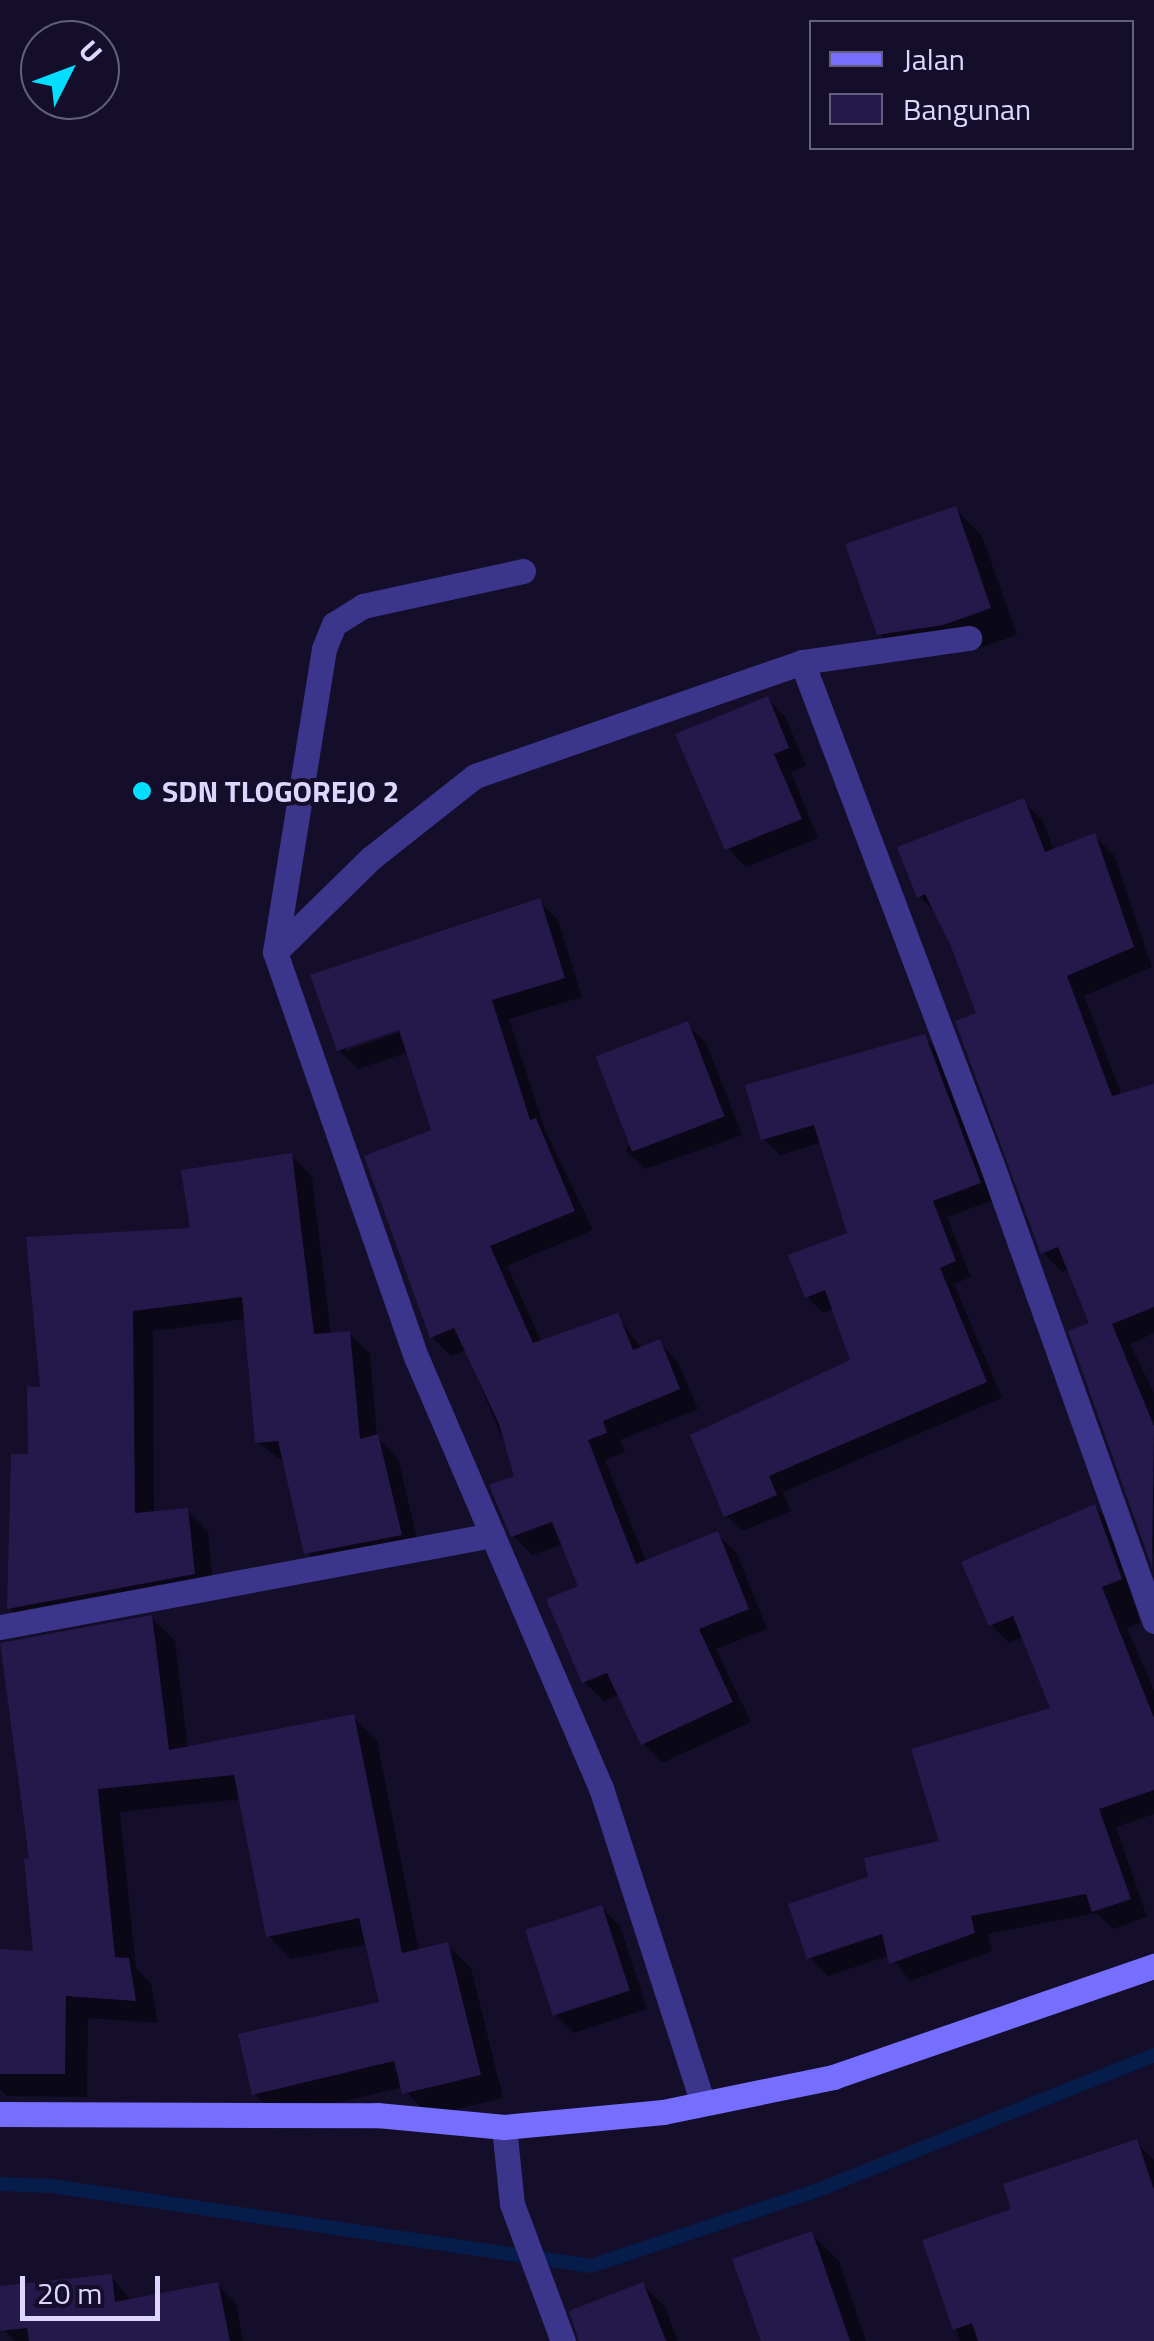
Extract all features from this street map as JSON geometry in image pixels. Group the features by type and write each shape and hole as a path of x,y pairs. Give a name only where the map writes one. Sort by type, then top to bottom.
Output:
{"main road":[{"path":"0,2114 377,2116 504,2126 703,2103 833,2077 1154,1966"}],"street":[{"path":"524,571 363,606 334,624 324,649 276,952 417,1358 601,1788 703,2103"},
{"path":"276,952 409,824 474,776 802,662 970,638"},
{"path":"802,662 992,1164 1154,1620"},
{"path":"0,1627 492,1534"},
{"path":"504,2126 512,2204 532,2269 563,2341"}],"building":[{"path":"956,506 991,608 943,625 877,635 845,544"},
{"path":"768,696 789,748 774,754 802,819 725,850 675,734"},
{"path":"1024,798 1045,852 1095,833 1134,947 1067,976 1112,1096 1154,1084 1154,1307 1112,1324 1154,1426 1152,1567 1068,1331 1089,1323 1058,1247 1041,1254 955,1021 976,1013 950,944 925,894 917,898 897,847"},
{"path":"540,898 565,978 492,1000 530,1120 536,1118 575,1211 490,1246 533,1343 618,1313 633,1350 660,1339 680,1389 603,1421 607,1433 588,1440 636,1564 718,1531 749,1609 699,1629 733,1702 641,1745 607,1673 582,1683 546,1599 578,1586 552,1522 511,1537 489,1485 514,1476 499,1424 454,1328 430,1338 364,1156 431,1130 399,1030 337,1051 310,975"},
{"path":"688,1021 725,1116 632,1152 596,1056"},
{"path":"925,1034 981,1183 933,1201 956,1261 940,1268 987,1382 769,1476 777,1495 724,1517 690,1435 850,1360 825,1290 805,1298 788,1255 847,1233 814,1125 761,1140 745,1085"},
{"path":"292,1153 314,1334 350,1331 360,1439 378,1434 402,1535 304,1554 278,1441 255,1443 242,1297 133,1311 135,1513 188,1508 195,1574 7,1609 11,1454 28,1454 27,1386 40,1387 26,1237 190,1228 181,1170"},
{"path":"1095,1504 1122,1579 1102,1587 1154,1718 1154,1790 1099,1809 1131,1899 1092,1912 1086,1894 971,1916 975,1933 889,1964 882,1934 807,1959 788,1904 868,1877 864,1858 939,1841 911,1749 1050,1708 1013,1616 989,1626 961,1562"},
{"path":"152,1615 169,1750 354,1714 402,1953 448,1942 481,2075 402,2094 394,2061 252,2095 238,2034 379,2002 359,1918 266,1937 234,1775 98,1789 115,1957 129,1958 136,2001 66,1996 65,2074 0,2074 0,1949 33,1951 24,1859 29,1858 0,1643"},
{"path":"602,1905 630,1991 553,2016 525,1930"},
{"path":"1137,2139 1154,2190 1154,2341 978,2341 972,2323 953,2330 922,2240 1011,2209 1003,2184"},
{"path":"812,2231 850,2341 761,2341 732,2259"},
{"path":"112,2274 115,2302 218,2282 230,2341 29,2341 27,2328 0,2331 0,2286"},
{"path":"643,2282 666,2341 579,2341 569,2311"}],"waterway":[{"path":"0,2184 52,2186 591,2266 821,2189 1154,2055"}],"place":[{"name":"SDN TLOGOREJO 2","path":"142,791"}]}
